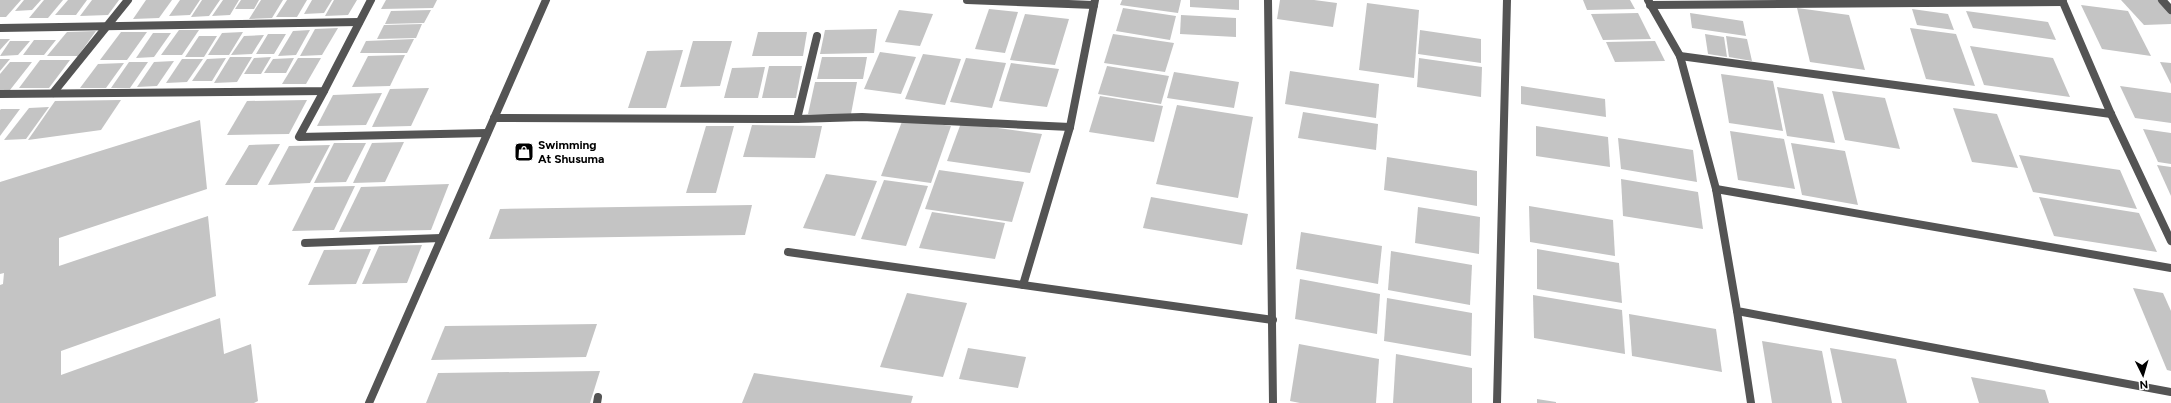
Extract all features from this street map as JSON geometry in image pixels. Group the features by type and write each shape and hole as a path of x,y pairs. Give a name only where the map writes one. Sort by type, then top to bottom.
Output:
{"street":[{"path":"53,94 128,0"},
{"path":"371,0 299,137 487,133"},
{"path":"369,403 546,0"},
{"path":"967,0 1095,3 1070,127 1022,285"},
{"path":"1268,0 1273,403"},
{"path":"1497,403 1507,0"},
{"path":"2162,0 2171,10"},
{"path":"1649,3 2062,1 2111,114 2171,241"},
{"path":"1649,3 1680,56 1716,189 1751,403"},
{"path":"0,28 107,25 359,22"},
{"path":"797,119 817,36"},
{"path":"1680,56 2111,114"},
{"path":"0,94 324,91"},
{"path":"494,118 797,119 862,116 1070,127"},
{"path":"1716,189 2171,268"},
{"path":"305,243 441,238"},
{"path":"788,252 1273,320"},
{"path":"1737,311 2171,392"}],"building":[{"path":"0,0 21,0 6,17 0,17"},
{"path":"24,0 41,0 32,10 15,11"},
{"path":"44,0 63,0 48,18 29,18"},
{"path":"68,0 87,0 76,15 55,15"},
{"path":"92,0 119,0 108,15 80,16"},
{"path":"146,0 172,0 159,18 133,19"},
{"path":"180,0 200,0 190,15 169,16"},
{"path":"202,0 220,0 209,16 191,17"},
{"path":"223,0 239,0 230,15 212,16"},
{"path":"241,0 259,0 254,9 235,9"},
{"path":"261,0 283,0 272,18 249,19"},
{"path":"287,0 307,0 297,17 276,17"},
{"path":"312,0 332,0 324,13 304,14"},
{"path":"334,0 357,0 348,15 325,16"},
{"path":"386,0 437,0 433,8 381,9"},
{"path":"1122,0 1181,0 1178,13 1120,5"},
{"path":"1190,0 1239,0 1239,10 1190,7"},
{"path":"1280,0 1314,0 1337,3 1333,27 1277,19"},
{"path":"1583,0 1630,0 1635,9 1587,10"},
{"path":"2121,0 2159,0 2171,13 2171,24 2144,25"},
{"path":"1367,3 1419,10 1414,78 1359,70"},
{"path":"2081,5 2128,11 2151,56 2102,49"},
{"path":"1123,8 1176,16 1170,40 1116,31"},
{"path":"1797,8 1849,15 1865,70 1810,62"},
{"path":"989,9 1018,12 1005,53 975,49"},
{"path":"1912,9 1948,14 1954,30 1917,25"},
{"path":"431,10 424,23 385,24 391,11"},
{"path":"899,10 933,14 920,46 885,42"},
{"path":"1966,11 2048,22 2056,40 1973,28"},
{"path":"1638,13 1651,39 1603,40 1591,14"},
{"path":"1690,13 1743,21 1746,36 1692,28"},
{"path":"1025,14 1069,19 1055,65 1010,60"},
{"path":"1181,15 1236,18 1236,37 1180,34"},
{"path":"422,24 416,38 377,39 384,25"},
{"path":"338,28 322,55 300,56 315,29"},
{"path":"1910,28 1956,34 1975,86 1926,79"},
{"path":"877,29 874,53 820,54 825,30"},
{"path":"179,30 199,30 182,55 161,55"},
{"path":"310,30 296,55 278,56 293,31"},
{"path":"1420,30 1481,39 1481,63 1418,54"},
{"path":"96,31 78,56 47,56 67,32"},
{"path":"121,32 147,32 127,60 100,60"},
{"path":"243,32 229,55 208,55 222,33"},
{"path":"758,32 807,32 803,56 752,56"},
{"path":"153,33 171,33 154,57 136,58"},
{"path":"268,34 286,34 274,54 256,54"},
{"path":"1113,34 1174,43 1165,72 1104,63"},
{"path":"1705,34 1724,37 1727,57 1708,54"},
{"path":"264,35 252,54 231,55 244,36"},
{"path":"199,36 217,36 204,57 185,57"},
{"path":"1726,36 1747,39 1752,61 1729,57"},
{"path":"0,39 10,39 0,50"},
{"path":"414,39 407,53 360,53 366,41"},
{"path":"34,40 56,40 44,55 23,55"},
{"path":"10,41 30,41 18,55 0,56"},
{"path":"693,41 732,41 720,86 680,87"},
{"path":"1655,41 1665,61 1615,62 1606,42"},
{"path":"1970,46 2053,58 2070,97 1984,85"},
{"path":"683,50 666,108 628,108 647,51"},
{"path":"880,52 916,57 901,94 864,89"},
{"path":"923,54 961,59 945,105 905,99"},
{"path":"405,55 390,86 352,87 368,56"},
{"path":"230,57 252,57 237,82 214,83"},
{"path":"271,57 261,74 244,74 254,58"},
{"path":"822,57 867,57 863,79 817,79"},
{"path":"226,58 212,81 192,81 207,59"},
{"path":"294,58 286,73 264,73 273,59"},
{"path":"298,58 321,58 306,84 282,84"},
{"path":"966,58 1006,63 992,108 950,102"},
{"path":"1419,58 1482,67 1481,97 1417,87"},
{"path":"0,59 10,59 0,71"},
{"path":"182,59 203,59 187,82 166,83"},
{"path":"40,60 70,60 49,88 19,88"},
{"path":"174,61 157,86 137,87 154,62"},
{"path":"10,62 32,62 10,90 0,90 0,74"},
{"path":"129,62 148,62 130,88 111,88"},
{"path":"2160,62 2171,63 2171,84"},
{"path":"124,63 106,88 80,88 98,64"},
{"path":"1011,63 1059,69 1047,107 999,101"},
{"path":"769,66 802,66 796,98 762,98"},
{"path":"1107,66 1169,76 1161,104 1098,94"},
{"path":"765,67 758,98 724,98 732,68"},
{"path":"1290,71 1379,84 1376,118 1285,104"},
{"path":"1174,72 1239,82 1234,108 1167,98"},
{"path":"1721,74 1773,81 1783,131 1729,123"},
{"path":"815,82 857,82 851,114 808,114"},
{"path":"1521,86 1605,99 1606,117 1521,104"},
{"path":"2120,86 2171,93 2171,123 2135,118"},
{"path":"1777,87 1823,94 1835,143 1787,136"},
{"path":"429,88 411,126 372,127 390,89"},
{"path":"1832,91 1885,98 1900,149 1845,140"},
{"path":"382,93 366,125 317,126 333,95"},
{"path":"1100,96 1163,106 1154,142 1089,132"},
{"path":"121,100 101,130 28,140 55,101"},
{"path":"307,100 289,134 227,135 247,101"},
{"path":"1177,105 1253,117 1238,198 1156,184"},
{"path":"49,107 26,139 4,140 29,108"},
{"path":"1953,108 1997,114 2018,168 1972,162"},
{"path":"20,109 0,136 0,110"},
{"path":"1303,112 1378,124 1376,150 1298,138"},
{"path":"903,119 951,126 931,183 881,176"},
{"path":"200,120 207,189 59,238 59,266 208,216 216,296 61,351 61,375 220,318 224,354 251,344 258,401 254,403 0,403 0,285 3,284 4,273 0,274 0,182"},
{"path":"961,123 1042,134 1030,173 947,161"},
{"path":"752,125 822,126 815,158 743,157"},
{"path":"706,126 734,126 716,193 686,193"},
{"path":"1536,126 1608,137 1610,167 1536,156"},
{"path":"2143,129 2171,133 2171,164 2158,162"},
{"path":"1730,131 1784,139 1795,189 1738,180"},
{"path":"1618,138 1693,150 1697,182 1621,169"},
{"path":"404,142 385,182 353,183 372,143"},
{"path":"334,143 366,143 346,182 314,183"},
{"path":"1791,143 1845,151 1858,205 1802,195"},
{"path":"280,144 257,185 225,185 249,145"},
{"path":"330,145 310,183 268,185 289,146"},
{"path":"2019,155 2120,170 2137,209 2033,192"},
{"path":"1387,157 1477,171 1477,206 1384,190"},
{"path":"2157,165 2171,167 2171,196"},
{"path":"939,170 1024,182 1012,222 925,209"},
{"path":"826,174 877,181 855,236 803,228"},
{"path":"1621,179 1698,192 1703,229 1623,216"},
{"path":"884,180 928,186 906,246 861,239"},
{"path":"449,184 431,230 339,232 361,187"},
{"path":"355,186 334,230 292,231 314,187"},
{"path":"1151,197 1248,214 1242,245 1143,228"},
{"path":"2039,197 2139,213 2157,252 2054,236"},
{"path":"752,205 745,235 489,239 500,209"},
{"path":"1529,206 1613,220 1615,256 1530,242"},
{"path":"1418,207 1480,217 1479,254 1415,243"},
{"path":"932,212 1005,223 995,259 919,248"},
{"path":"1301,232 1382,246 1378,284 1296,269"},
{"path":"422,245 407,283 362,284 379,246"},
{"path":"371,249 356,284 308,285 324,250"},
{"path":"1537,249 1619,263 1622,303 1537,289"},
{"path":"1391,251 1472,265 1470,305 1388,290"},
{"path":"1300,279 1380,294 1377,334 1295,319"},
{"path":"2133,288 2163,293 2171,311 2171,371 2167,370"},
{"path":"907,293 967,303 943,377 880,367"},
{"path":"1533,295 1622,310 1625,354 1534,338"},
{"path":"1387,298 1472,313 1471,356 1384,341"},
{"path":"1629,314 1716,329 1722,372 1632,356"},
{"path":"597,324 586,357 431,360 445,326"},
{"path":"1762,341 1822,351 1832,403 1772,403"},
{"path":"1299,344 1379,359 1376,403 1300,403 1290,401"},
{"path":"968,348 1026,357 1018,388 959,379"},
{"path":"1830,348 1896,359 1907,403 1842,403"},
{"path":"1396,354 1472,368 1472,403 1393,403"},
{"path":"600,371 590,403 426,403 438,373"},
{"path":"754,373 913,396 911,403 742,403"},
{"path":"1971,377 2045,390 2049,403 1979,403"},
{"path":"1537,399 1556,402 1556,403 1537,403"}],"place":[{"name":"Swimming At Shusuma","path":"524,152"}]}
